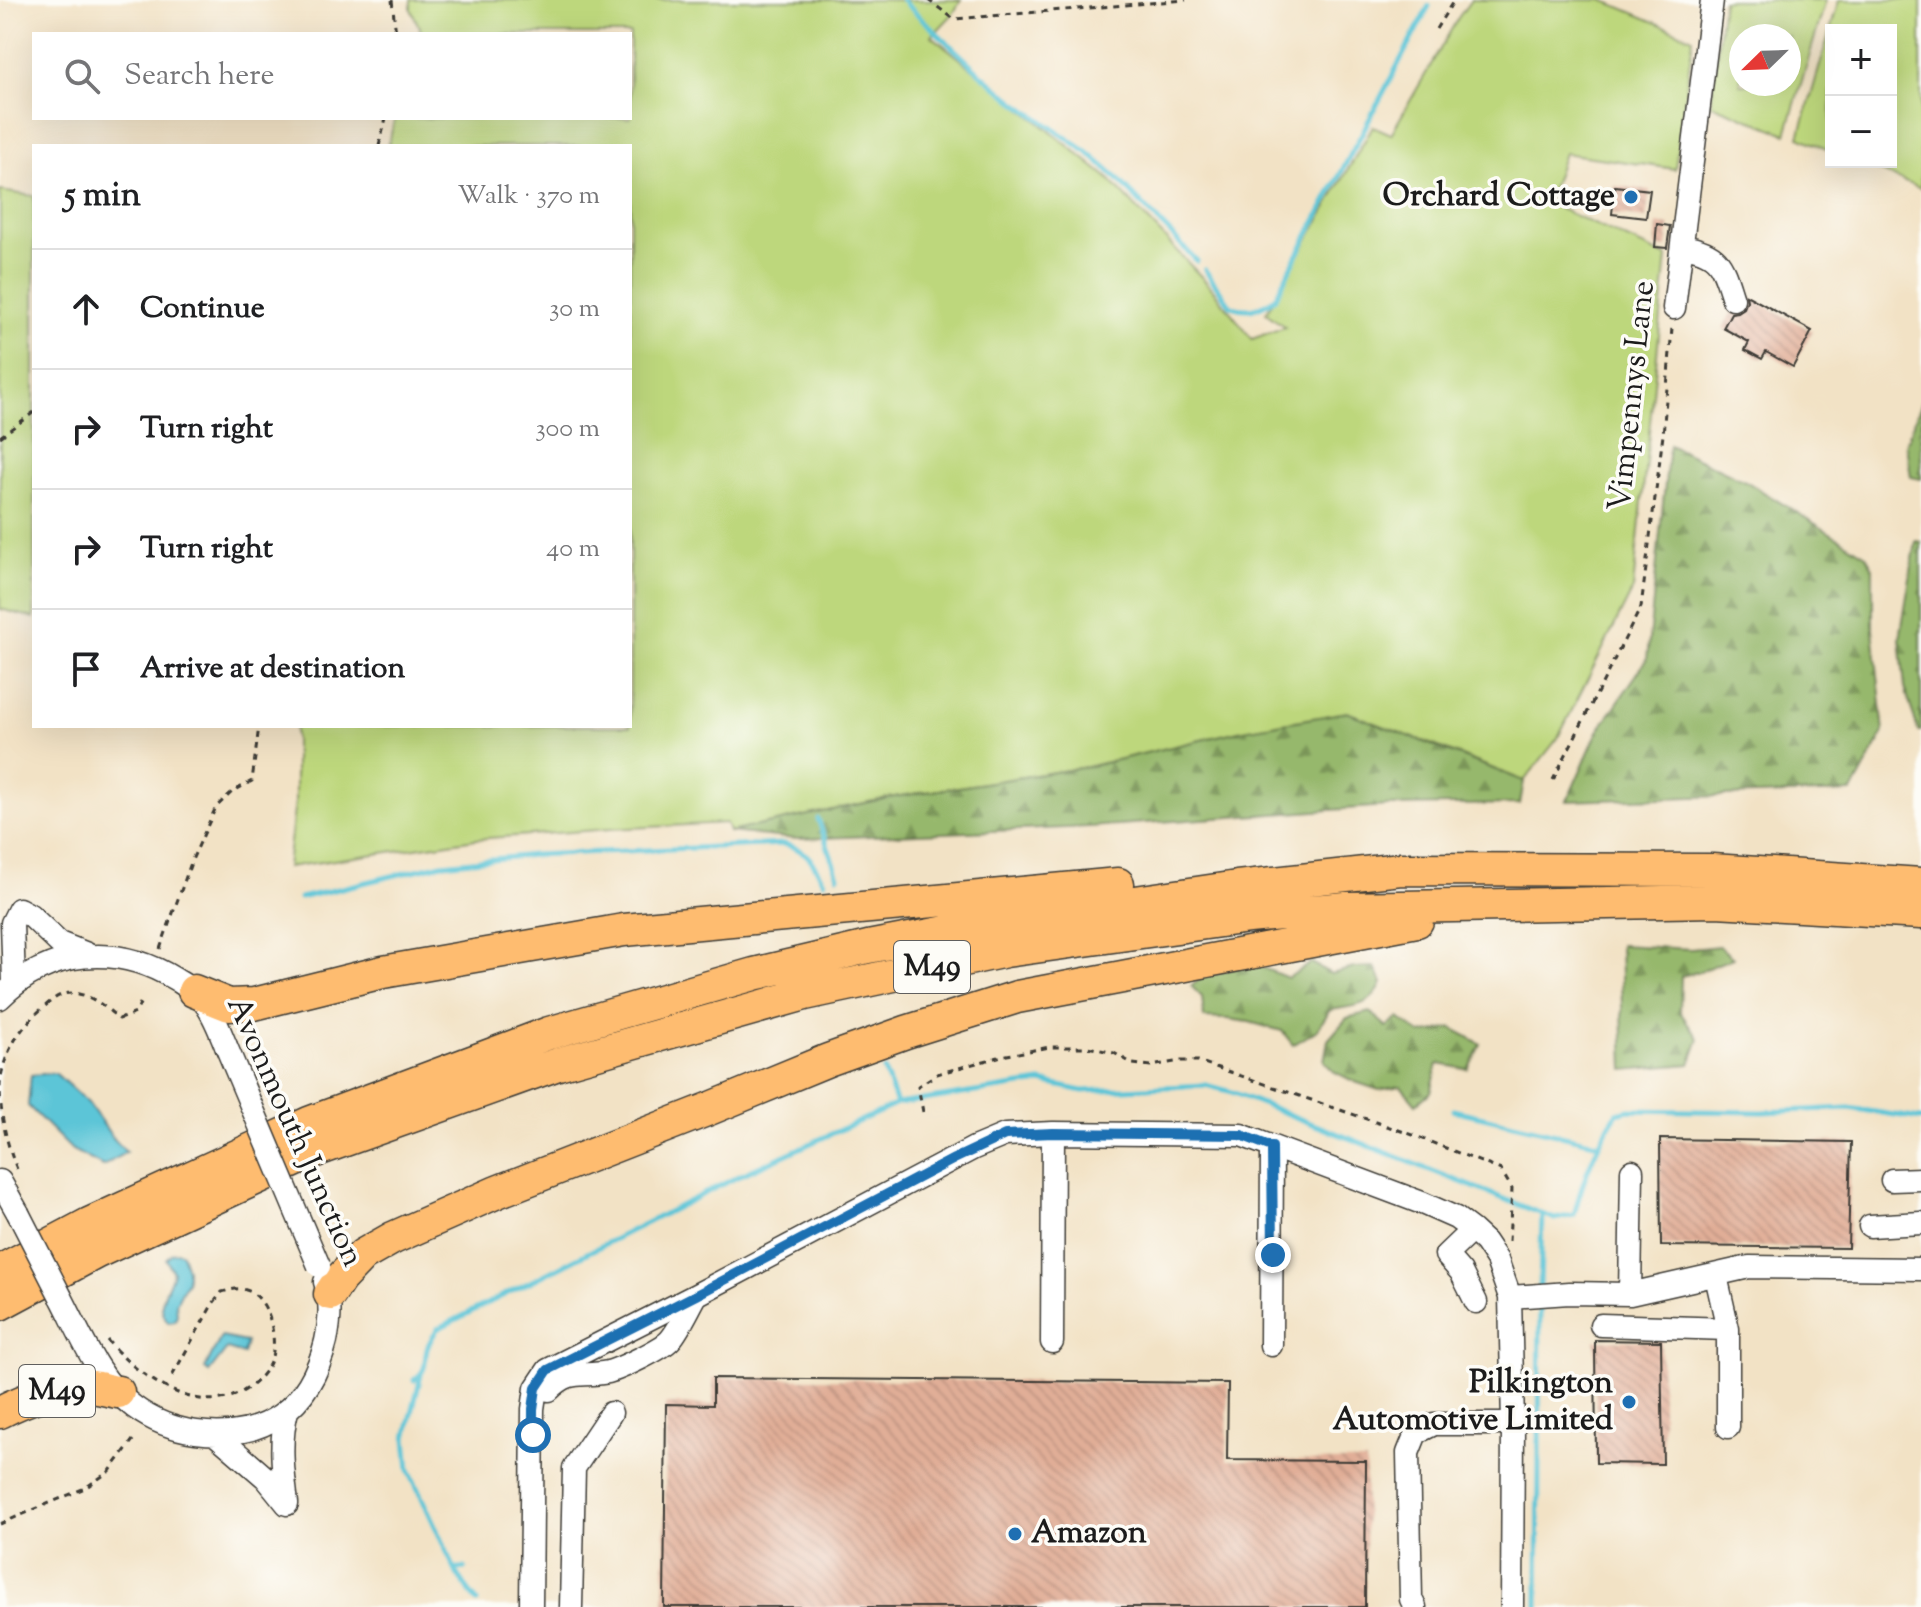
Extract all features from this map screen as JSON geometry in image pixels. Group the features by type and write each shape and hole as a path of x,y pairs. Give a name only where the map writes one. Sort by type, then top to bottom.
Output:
{"highway":[{"name":"M49","path":"194,991 229,1005 254,1004 383,972 624,930 1306,866 1712,870 1921,884"},
{"name":"M49","path":"0,1271 89,1224 309,1123 549,1033 754,974 868,947 999,922 1237,887 1401,869"},
{"name":"M49","path":"0,1304 97,1252 320,1149 558,1064 805,994 1006,951 1249,917 1346,908 1716,901 1921,913"},
{"name":"M49","path":"324,1280 340,1279 363,1255 393,1238 497,1192 906,1032 1017,997 1511,904"},
{"name":"M49","path":"0,1412 64,1389 91,1387 118,1392"}],"street":[{"name":"Vimpennys Lane","path":"1674,308 1712,0"},
{"path":"1682,246 1698,248 1714,256 1721,265 1733,299"},
{"path":"7,990 12,923 19,909 30,915 59,943 94,956"},
{"name":"Avonmouth Junction","path":"7,990 59,959 125,957 158,969 194,991 206,1004 324,1280 329,1327 322,1356 310,1383 287,1411 267,1424 241,1433 180,1430 134,1407 110,1386 97,1365 18,1213 10,1178"},
{"path":"1052,1342 1053,1133"},
{"path":"531,1607 533,1409 536,1388 548,1370 974,1148 1005,1135 1053,1133 1241,1135 1422,1203 1456,1218 1485,1242 1497,1260 1510,1297 1512,1607"},
{"path":"1271,1345 1272,1147"},
{"path":"1630,1294 1632,1171"},
{"path":"1892,1180 1921,1179"},
{"path":"1870,1226 1921,1223"},
{"path":"1472,1230 1446,1255 1461,1272 1476,1302"},
{"path":"1510,1297 1569,1293 1630,1294 1749,1267 1921,1269"},
{"path":"1716,1276 1728,1329 1728,1427"},
{"path":"533,1409 566,1376 618,1369 661,1347 670,1340 696,1295"},
{"path":"1601,1325 1728,1329"},
{"path":"215,1434 266,1478 287,1504 282,1429 287,1411"},
{"path":"571,1607 574,1468 611,1413"},
{"path":"1415,1607 1411,1599 1408,1453 1416,1433 1434,1424 1513,1424"}],"path":[{"path":"392,0 396,32"},
{"path":"928,0 954,19 1186,0"},
{"path":"1436,29 1454,0"},
{"path":"380,144 386,120"},
{"name":"Vimpennys Lane","path":"1553,780 1641,607 1663,435 1674,308"},
{"path":"0,437 32,413"},
{"path":"160,949 192,860 216,807 232,792 252,781 259,728"},
{"path":"10,1178 0,1084 18,1034 53,999 66,994 85,996 119,1019 136,1013 141,1001"},
{"path":"923,1112 918,1086 937,1074 1002,1056 1050,1047 1088,1047 1114,1053 1133,1064 1151,1066 1198,1061 1413,1135 1501,1170 1512,1192 1509,1250 1497,1260"},
{"path":"101,1332 141,1372 174,1392 202,1399 232,1397 257,1380 271,1361 274,1333 265,1307 257,1295 246,1289 222,1292 171,1378"},
{"path":"0,1524 85,1488 110,1471 133,1440"}],"green space":[{"path":"411,0 961,0 953,14 932,36 1108,178 1209,285 1252,339 1285,327 1266,313 1373,126 1391,134 1471,0 1603,0 1693,38 1675,169 1564,153 1547,203 1667,257 1633,589 1558,738 1524,781 1424,741 1243,730 1087,767 888,798 729,832 726,823 476,839 287,867 295,802 295,728 632,728 632,144 388,144 394,120 632,120 632,32 421,32 411,9"},
{"path":"1723,0 1826,0 1801,84 1801,24 1729,24 1729,96 1797,96 1786,134 1711,104"},
{"path":"1839,0 1921,0 1921,189 1872,168 1897,168 1897,24 1832,24"},
{"path":"1825,48 1825,148 1799,137"},
{"path":"0,191 32,196 32,617 0,609"},
{"path":"1921,402 1921,479 1911,477 1906,444"},
{"path":"1669,445 1747,482 1866,555 1873,568 1873,629 1884,732 1852,792 1567,801 1597,733 1647,659"},
{"path":"1916,541 1921,542 1921,731 1918,731 1905,688 1900,638"},
{"path":"1347,712 1524,781 1520,804 1387,806 1089,827 797,839 729,832 888,798 1087,767 1243,730"},
{"path":"1620,945 1691,949 1719,946 1733,958 1681,976 1680,1012 1699,1039 1690,1064 1624,1070"},
{"path":"1311,963 1331,974 1375,967 1382,983 1367,1001 1330,1010 1317,1030 1293,1045 1282,1031 1249,1022 1204,1018 1202,997 1191,986 1207,975 1253,964 1288,978"},
{"path":"1370,1012 1387,1027 1399,1018 1421,1034 1452,1028 1481,1044 1468,1069 1438,1064 1431,1092 1416,1104 1401,1086 1379,1090 1333,1071 1324,1061 1328,1040 1347,1018"}],"water":[{"path":"55,1073 88,1103 126,1152 103,1166 72,1150 28,1106 31,1075"},
{"path":"179,1252 187,1269 187,1281 176,1303 175,1321 168,1322 162,1303 173,1272 166,1259 172,1253"},
{"path":"221,1337 246,1342 243,1354 227,1349 209,1372 205,1369"}],"building":[{"path":"1615,186 1650,190 1646,218 1612,214"},
{"path":"1657,224 1670,226 1667,248 1655,247"},
{"path":"1746,295 1812,331 1793,367 1766,352 1762,359 1745,350 1749,342 1723,328 1731,313 1744,308"},
{"path":"1660,1139 1851,1142 1848,1248 1661,1246"},
{"name":"Pilkington Automotive Limited","path":"1595,1340 1661,1341 1663,1464 1596,1463"},
{"name":"Amazon","path":"713,1378 1228,1383 1227,1460 1366,1461 1365,1607 664,1607 666,1404 713,1405"}],"waterway":[{"path":"902,0 982,75 1116,177 1197,261"},
{"path":"1205,270 1231,306 1254,308 1275,298 1429,6"},
{"path":"818,819 838,876"},
{"path":"300,898 442,864 533,855 784,844 809,857 824,882"},
{"path":"884,1070 897,1104"},
{"path":"414,1380 424,1369 427,1348 437,1329 741,1175 897,1104 1041,1082 1083,1091 1205,1085 1229,1091 1555,1219 1574,1215 1591,1162 1617,1113 1629,1110 1762,1112 1849,1108 1921,1119"},
{"path":"1453,1110 1599,1144"},
{"path":"1540,1288 1542,1213"},
{"path":"1538,1607 1540,1302"},
{"path":"421,1375 406,1438 409,1470 458,1576 477,1602"},
{"path":"455,1569 465,1568"}],"place":[{"name":"Orchard Cottage","path":"1631,197"},
{"name":"Pilkington Automotive Limited","path":"1629,1402"},
{"name":"Amazon","path":"1015,1534"}],"route":[{"path":"533,1435 536,1388 548,1370 974,1148 1005,1135 1241,1135 1272,1147 1273,1255"}]}
